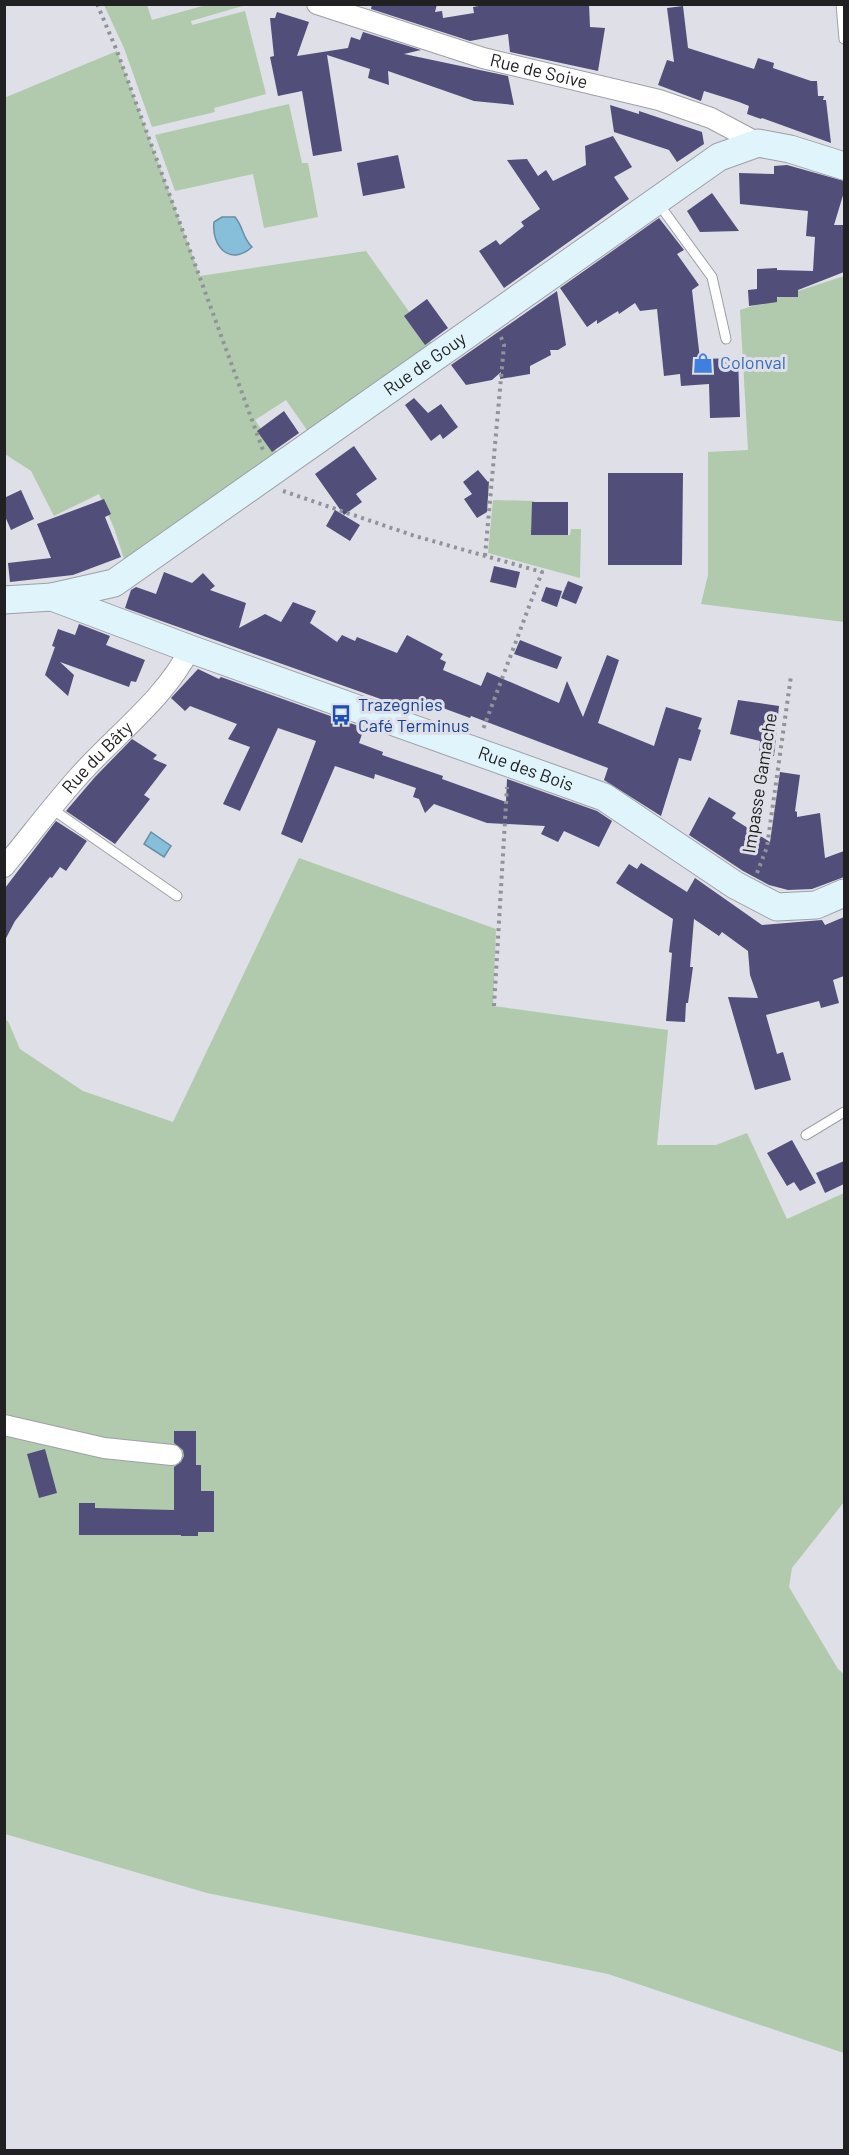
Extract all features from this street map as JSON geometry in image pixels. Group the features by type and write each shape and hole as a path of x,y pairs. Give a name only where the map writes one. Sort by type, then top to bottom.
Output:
{"street":[{"name":"Rue de Soive","path":"317,4 483,58 659,100 711,118 758,143"},
{"name":"Rue de Gouy","path":"4,600 52,597 114,583 719,157 758,143"},
{"path":"758,143 790,149 844,166"},
{"name":"Rue des Bois","path":"52,597 190,649 604,797 735,885 777,907 816,905 844,893"},
{"name":"Rue du Bâty","path":"4,867 78,777 180,669 190,649"},
{"path":"4,1425 105,1448 172,1455"}],"lane":[{"path":"841,4 844,39"},
{"path":"657,201 712,277 726,339"},
{"path":"52,809 177,896"},
{"path":"806,1135 844,1112"}],"path":[{"path":"97,4 121,62 270,473 282,491 415,536 542,572 476,750"},
{"path":"485,556 504,345 493,317"},
{"name":"Impasse Gamache","path":"749,893 767,847 791,676"},
{"path":"494,1006 509,762"}],"green space":[{"path":"104,5 147,5 152,20 206,5 246,5 191,21 192,25 245,11 266,94 214,108 215,112 152,127 124,48"},
{"path":"117,51 200,276 366,251 432,344 309,433 286,400 255,420 279,455 124,559 99,494 54,516 31,471 5,454 4,98"},
{"path":"289,104 302,163 308,163 318,217 264,228 253,174 175,191 155,135"},
{"path":"844,276 844,622 701,604 708,575 708,452 748,450 740,310"},
{"path":"493,500 534,501 534,535 570,535 571,529 581,529 580,578 488,553"},
{"path":"299,858 496,929 493,1006 668,1030 657,1145 716,1145 747,1133 787,1219 844,1193 844,1502 792,1568 789,1587 838,1669 844,1674 844,2053 608,1974 207,1893 5,1834 4,1019 8,1021 20,1049 83,1091 173,1122"}],"water":[{"path":"222,217 235,217 252,247 236,255 224,251 219,246 214,231 214,222"},
{"path":"151,832 171,846 164,857 144,844"}],"building":[{"path":"372,4 437,4 435,12 442,11 443,18 474,13 473,7 490,4 589,4 590,27 605,28 598,71 510,52 508,34 470,41 371,9"},
{"path":"683,6 688,48 754,69 758,58 774,63 773,68 817,81 818,96 824,96 823,100 826,100 831,143 747,114 749,106 739,102 704,91 701,101 658,85 667,60 674,62 667,8"},
{"path":"277,12 309,22 297,56 348,48 351,37 360,40 363,32 421,50 404,54 508,76 514,105 474,101 388,71 389,85 368,78 370,69 327,55 342,151 313,156 302,91 278,96 270,57 274,56 270,18 275,18"},
{"path":"610,105 639,114 639,111 702,132 704,144 677,162 669,150 614,132"},
{"path":"613,136 632,167 614,177 629,199 504,288 479,251 496,240 500,245 524,226 521,222 540,209 507,160 527,159 538,176 546,170 553,181 586,165 585,146"},
{"path":"398,155 405,188 363,196 357,163"},
{"path":"787,165 844,181 844,192 834,225 844,225 844,272 798,290 798,297 777,297 777,302 749,306 748,290 757,289 757,269 813,271 815,237 806,236 808,211 740,204 739,173 774,174 774,166"},
{"path":"712,193 739,231 700,232 687,211"},
{"path":"659,218 684,250 677,254 699,285 692,290 700,359 738,358 740,417 710,418 709,384 681,386 680,374 664,376 657,309 640,311 635,303 619,314 618,311 597,324 597,320 587,327 560,288"},
{"path":"557,291 566,345 558,350 550,350 551,355 530,366 530,374 500,379 501,372 492,380 466,385 451,365"},
{"path":"427,299 448,328 425,345 404,316"},
{"path":"414,398 428,413 441,404 458,427 443,439 440,434 431,441 405,405"},
{"path":"284,411 299,433 272,452 257,431"},
{"path":"354,446 377,479 356,494 362,502 344,515 315,474"},
{"path":"478,470 489,481 487,512 477,518 464,499 472,494 463,482"},
{"path":"608,473 683,473 682,565 608,565"},
{"path":"21,490 34,519 11,530 4,514 4,498"},
{"path":"104,499 111,514 105,517 121,557 73,575 10,582 8,563 51,558 37,524"},
{"path":"532,502 568,502 568,535 531,535"},
{"path":"335,510 360,525 350,541 326,526"},
{"path":"494,566 520,572 516,588 490,582"},
{"path":"164,572 192,583 203,573 215,586 210,590 246,603 239,628 265,614 281,622 293,602 316,611 310,623 337,642 342,635 355,641 357,637 397,653 407,635 443,654 440,659 446,662 443,670 481,686 487,672 559,703 567,681 583,717 607,655 619,660 598,723 654,746 666,707 702,718 698,729 701,730 691,761 679,758 661,816 604,780 608,768 471,716 470,718 424,701 420,713 125,608 131,590 136,587 156,594"},
{"path":"568,581 583,587 576,604 561,598"},
{"path":"546,587 562,591 557,607 541,601"},
{"path":"79,624 110,636 106,645 145,660 136,682 131,681 129,687 60,662 74,675 68,696 45,675 55,647 52,646 58,629 75,635"},
{"path":"520,640 562,657 557,669 514,654"},
{"path":"198,669 219,679 221,677 364,728 359,743 383,752 382,755 443,776 442,779 506,802 507,779 597,811 612,821 599,847 564,831 558,842 541,834 545,826 487,823 434,804 425,813 419,799 413,797 416,788 375,774 374,779 335,766 302,843 281,834 316,741 278,728 240,811 223,804 250,747 228,739 237,724 190,706 185,711 171,698"},
{"path":"738,700 779,706 774,756 759,756 760,741 730,734"},
{"path":"132,739 157,755 153,759 167,765 144,795 150,799 115,844 66,811"},
{"path":"780,772 800,775 795,811 797,817 820,813 825,858 844,851 844,877 812,889 788,890 769,885 743,871 689,835 709,797 736,813 732,818 770,842"},
{"path":"56,821 87,841 66,871 60,867 52,878 50,877 15,921 4,942 5,888"},
{"path":"641,863 687,892 695,878 762,925 822,920 825,925 844,917 844,976 833,980 839,1003 821,1008 819,1001 766,1015 777,1054 783,1052 791,1080 755,1090 728,997 758,998 750,975 748,951 722,932 719,936 694,919 690,967 693,967 685,1022 666,1021 673,919 616,883 629,864 637,869"},
{"path":"792,1140 816,1183 800,1191 794,1182 787,1186 767,1153"},
{"path":"844,1161 844,1184 825,1193 816,1173"},
{"path":"174,1431 196,1431 196,1465 201,1465 201,1491 214,1491 214,1532 198,1532 198,1536 79,1535 79,1503 95,1503 95,1508 174,1510 174,1467 181,1462 184,1456 183,1450 174,1443"},
{"path":"45,1449 57,1493 39,1498 27,1454"}],"place":[{"name":"Colonval","path":"703,363"},
{"name":"Trazegnies Café Terminus","path":"341,715"}]}
